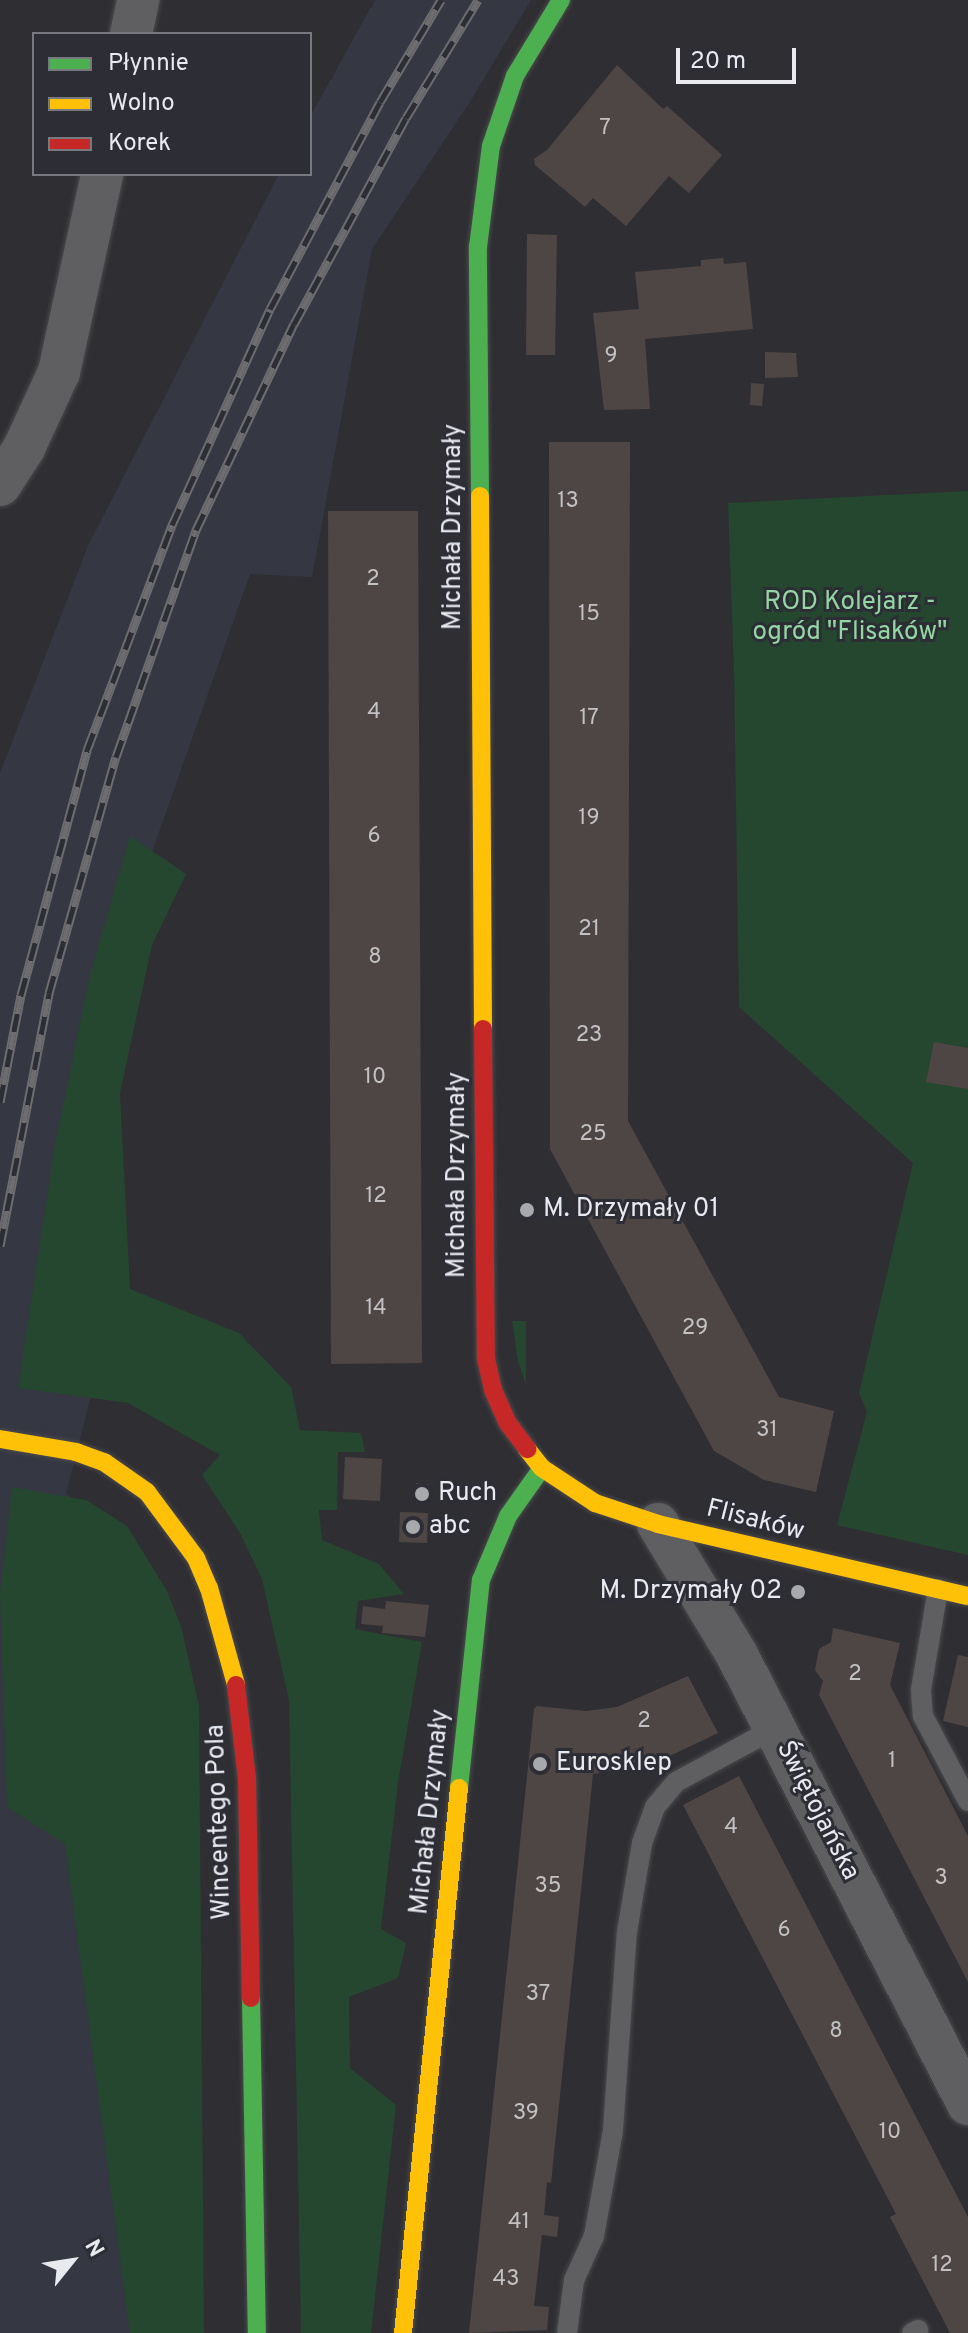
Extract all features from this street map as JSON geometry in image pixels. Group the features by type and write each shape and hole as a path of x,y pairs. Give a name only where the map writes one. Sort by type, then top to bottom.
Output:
{"street":[{"path":"131,32 138,0"},
{"name":"Michała Drzymały","path":"403,2333 481,1580 508,1516 542,1468 507,1422 493,1390 486,1359 478,247 491,146 515,76 561,0"},
{"path":"0,485 24,448 59,372 102,176"},
{"name":"Wincentego Pola","path":"0,1439 76,1452 104,1462 126,1475 163,1509 196,1558 209,1588 232,1664 247,1778 257,2333"},
{"name":"Flisaków","path":"542,1468 595,1503 658,1524 968,1596"},
{"name":"Świętojańska","path":"658,1524 741,1663 968,2104"}],"lane":[{"path":"938,1589 921,1690 923,1716 968,1801"},
{"path":"567,2333 574,2280 594,2236 613,2130 627,1932 642,1843 655,1807 676,1782 759,1737"}],"shaded area":[{"path":"375,0 531,0 471,100 372,249 312,577 250,574 134,903 100,1147 116,1296 66,1494 122,1530 199,2333 0,2333 0,773 88,546 278,176 312,176 312,113"}],"green space":[{"name":"ROD Kolejarz - ogród \"Flisaków\"","path":"968,491 968,1555 837,1525 867,1412 859,1393 913,1163 739,1007 728,503"},
{"path":"130,836 186,874 152,945 120,1093 130,1289 239,1333 291,1387 300,1430 361,1433 365,1452 338,1452 337,1510 319,1510 322,1540 379,1564 404,1594 358,1601 355,1629 422,1642 398,1783 381,1929 406,1943 398,1978 349,1997 350,2068 396,2105 371,2333 301,2333 289,1700 262,1579 240,1533 202,1475 220,1455 128,1403 18,1388 55,1145 89,979"},
{"path":"512,1321 526,1321 526,1385 518,1361"},
{"path":"12,1487 86,1500 127,1526 167,1591 181,1626 199,1706 204,2333 130,2333 65,1844 7,1807 0,1593"}],"building":[{"path":"617,65 663,109 667,106 722,155 689,193 669,176 626,226 593,198 585,207 535,165 534,159 547,150"},
{"path":"527,234 557,235 555,355 526,355"},
{"path":"723,258 724,264 746,262 753,329 645,339 650,409 604,410 593,313 639,309 635,272 701,266 701,260"},
{"path":"765,352 796,353 798,377 765,378"},
{"path":"751,383 764,384 762,406 750,405"},
{"path":"549,442 630,442 628,1121 779,1397 834,1411 816,1492 764,1480 714,1451 550,1149"},
{"path":"328,511 418,511 422,1363 331,1364"},
{"path":"934,1042 968,1048 968,1089 926,1082"},
{"path":"345,1457 382,1459 380,1501 343,1499"},
{"name":"Ruch","path":"416,1483 429,1484 428,1504 416,1504"},
{"name":"abc","path":"400,1512 428,1513 427,1543 399,1542"},
{"path":"386,1601 429,1605 425,1637 382,1633 383,1626 361,1624 363,1606 385,1609"},
{"path":"833,1628 900,1643 890,1685 968,1836 968,1982 819,1695 823,1681 815,1670 819,1649 831,1642"},
{"path":"958,1655 968,1657 968,1727 943,1721"},
{"path":"688,1676 718,1733 653,1764 593,1774 551,2183 547,2182 544,2215 559,2217 557,2237 542,2235 534,2306 549,2307 547,2330 469,2333 534,1709 537,1706 586,1711 617,1707"},
{"path":"739,1776 968,2217 968,2333 950,2333 890,2217 896,2214 683,1805"}],"railway":[{"path":"0,1102 21,995 87,750 172,525 270,309 380,102 441,0"},
{"path":"0,1246 49,993 116,757 196,530 294,324 406,118 478,0"}],"traffic: fast":[{"path":"480,496 478,247 491,146 515,76 561,0"},
{"path":"459,1788 481,1580 508,1516 542,1468"},
{"path":"251,1998 257,2333"}],"traffic: slow":[{"path":"480,496 483,1029"},
{"path":"0,1439 76,1452 104,1462 147,1492 196,1558 209,1588 236,1685"},
{"path":"527,1449 542,1468 595,1503 658,1524 968,1596"},
{"path":"403,2333 459,1788"}],"traffic: jam":[{"path":"483,1029 486,1359 493,1390 507,1422 527,1449"},
{"path":"236,1685 247,1778 251,1998"}],"place":[{"name":"M. Drzymały 01","path":"527,1210"},
{"name":"Ruch","path":"422,1494"},
{"name":"abc","path":"413,1527"},
{"name":"M. Drzymały 02","path":"798,1592"},
{"name":"Eurosklep","path":"540,1764"}]}
